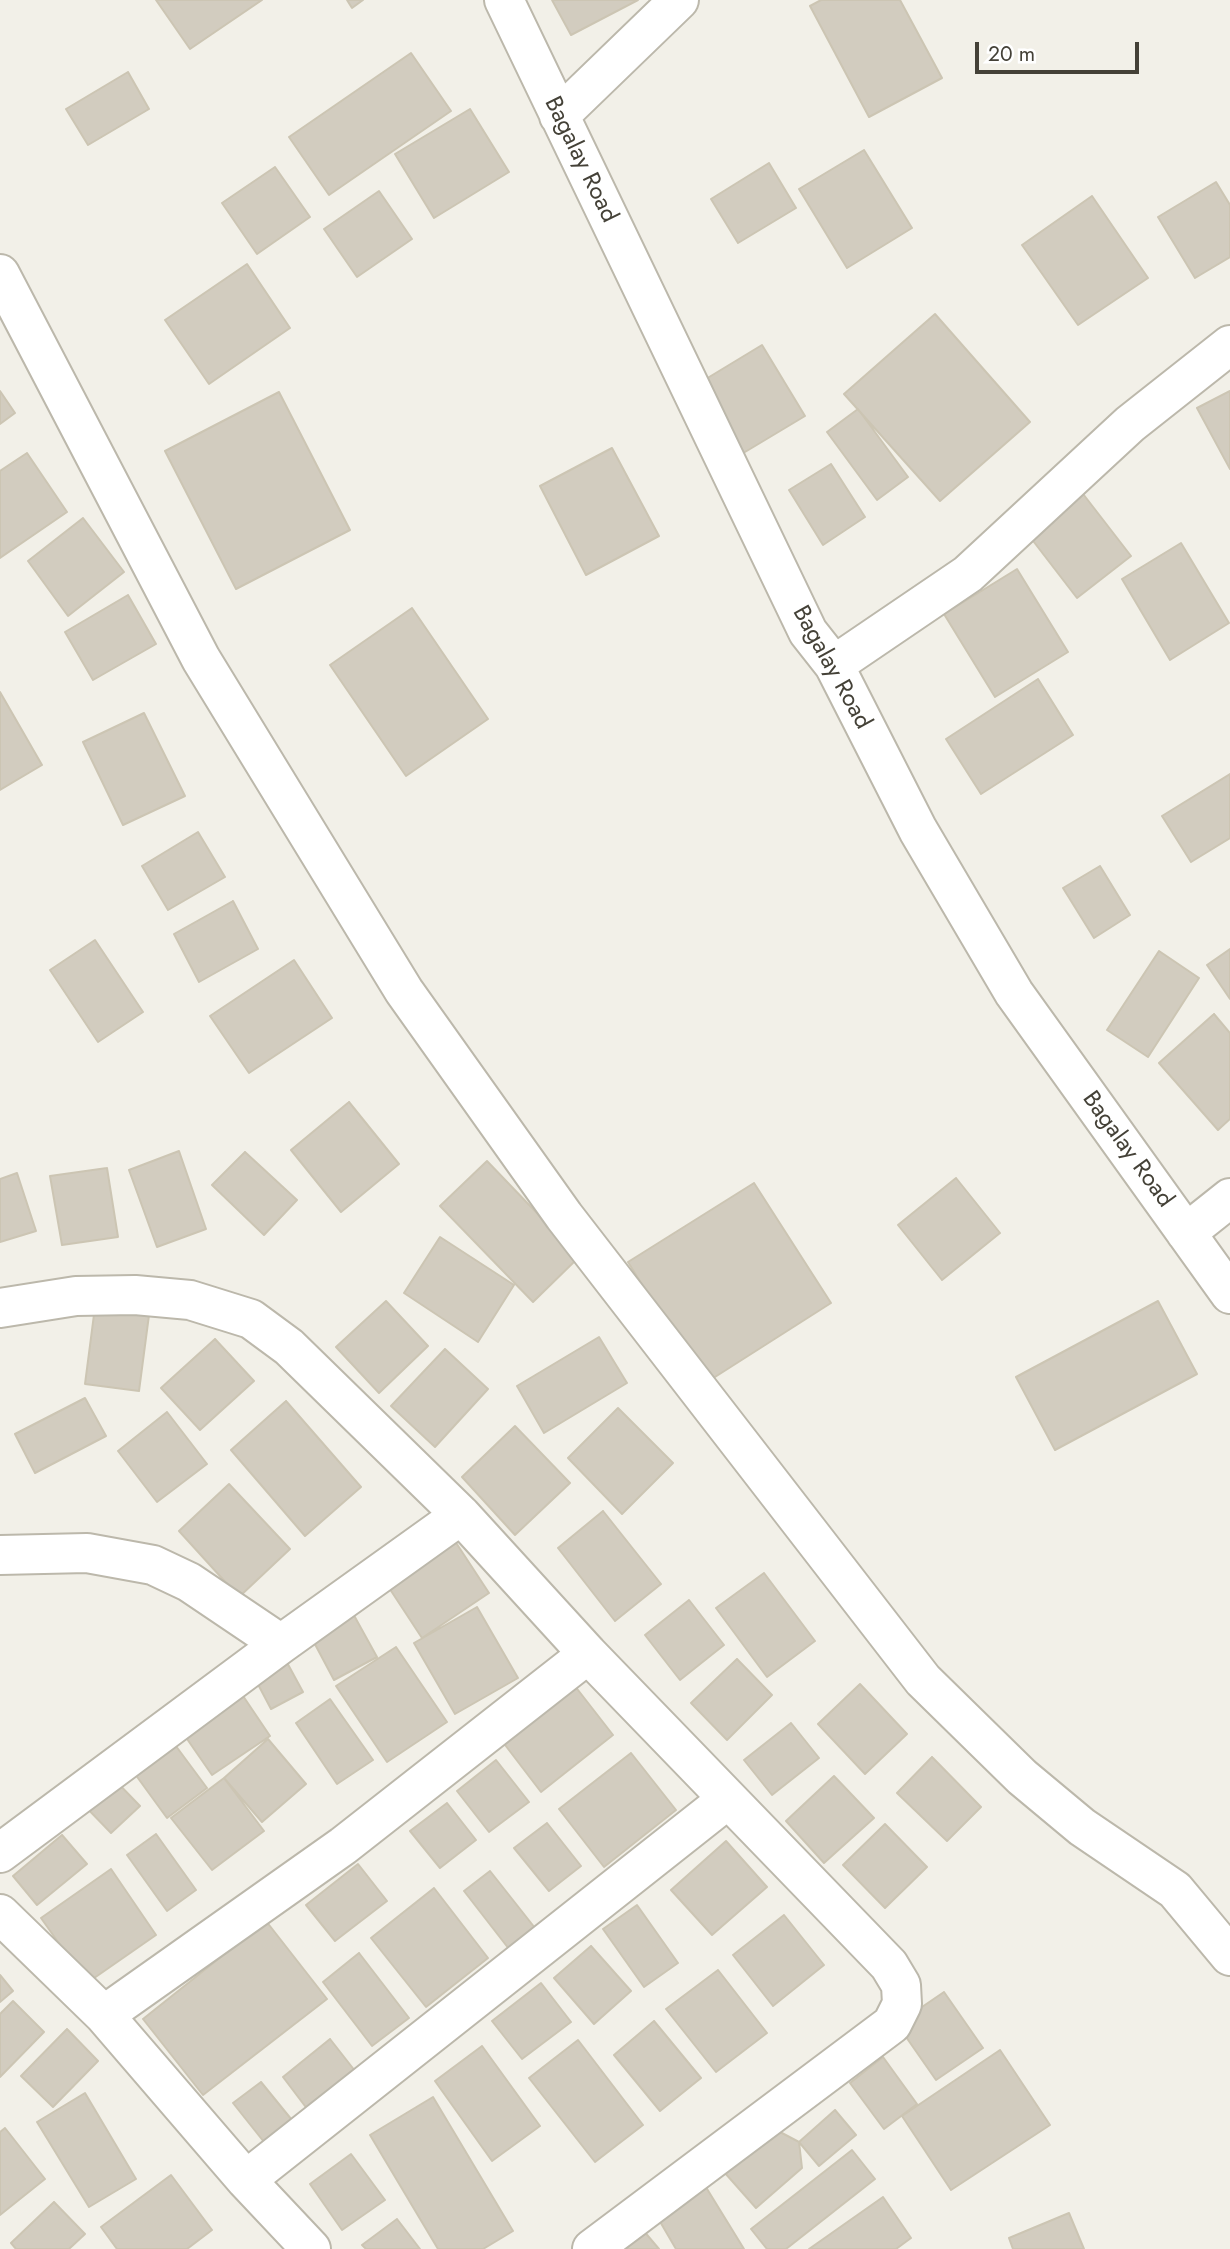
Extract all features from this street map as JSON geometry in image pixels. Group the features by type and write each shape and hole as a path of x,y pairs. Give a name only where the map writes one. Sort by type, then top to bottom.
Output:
{"street":[{"name":"Bagalay Road","path":"504,0 808,632 834,665 918,830 1014,993 1230,1294"},
{"path":"559,116 679,0"},
{"path":"6,297 201,659 404,990 564,1216 923,1680 1022,1777 1082,1828 1175,1890 1230,1956"},
{"path":"834,665 968,574 1130,424 1230,345"},
{"path":"1186,1233 1230,1198"},
{"path":"0,1308 76,1296 135,1295 190,1300 251,1319 289,1348 461,1515 588,1654 889,1965 901,1985 902,2004 891,2024 592,2249"},
{"path":"0,1853 281,1644 461,1515"},
{"path":"0,1555 87,1553 153,1565 189,1582 281,1644"},
{"path":"104,2015 343,1846 588,1654"},
{"path":"246,2180 728,1799"},
{"path":"0,1914 104,2015 246,2180 311,2249"}],"building":[{"path":"156,0 262,0 190,49"},
{"path":"347,0 363,0 352,8"},
{"path":"552,0 638,0 571,35"},
{"path":"821,0 900,0 942,78 869,117 810,6"},
{"path":"411,53 451,111 329,195 289,137"},
{"path":"128,72 149,109 88,145 66,109"},
{"path":"470,109 509,172 434,218 395,154"},
{"path":"864,150 912,228 847,268 799,189"},
{"path":"769,163 796,208 738,243 711,199"},
{"path":"275,167 310,217 257,254 222,203"},
{"path":"1216,182 1230,205 1230,257 1195,278 1158,217"},
{"path":"379,191 412,239 357,277 324,229"},
{"path":"1092,196 1148,278 1078,325 1022,245"},
{"path":"247,264 290,328 209,384 165,320"},
{"path":"935,314 1030,422 940,501 844,394"},
{"path":"762,345 805,416 740,455 696,385"},
{"path":"0,391 15,413 0,424"},
{"path":"1230,391 1230,469 1197,408"},
{"path":"279,392 350,530 236,589 165,451"},
{"path":"858,409 908,477 877,500 827,432"},
{"path":"612,448 659,536 586,575 540,486"},
{"path":"27,453 67,512 0,558 0,471"},
{"path":"831,464 865,517 823,545 789,490"},
{"path":"1080,490 1131,556 1077,598 1027,533"},
{"path":"83,518 124,572 68,616 28,561"},
{"path":"1181,543 1229,623 1170,660 1122,579"},
{"path":"1017,569 1068,652 995,697 944,614"},
{"path":"128,595 156,644 93,680 65,632"},
{"path":"412,608 488,719 406,776 330,665"},
{"path":"1038,679 1073,735 981,794 946,739"},
{"path":"0,692 42,765 0,790"},
{"path":"144,713 185,796 123,825 83,742"},
{"path":"1230,774 1230,838 1191,862 1162,816"},
{"path":"198,832 225,877 168,910 142,866"},
{"path":"1100,866 1130,915 1094,938 1063,888"},
{"path":"233,901 258,949 199,982 174,934"},
{"path":"95,940 143,1012 98,1042 50,970"},
{"path":"1230,949 1230,999 1207,965"},
{"path":"1159,951 1199,978 1148,1057 1107,1030"},
{"path":"294,960 332,1018 249,1073 210,1016"},
{"path":"1214,1014 1230,1033 1230,1119 1218,1130 1159,1063"},
{"path":"349,1102 399,1164 341,1212 291,1150"},
{"path":"179,1151 206,1229 157,1247 129,1170"},
{"path":"245,1152 297,1200 264,1235 212,1185"},
{"path":"487,1161 579,1257 533,1302 440,1206"},
{"path":"107,1168 118,1237 62,1245 50,1176"},
{"path":"17,1173 36,1231 0,1242 0,1179"},
{"path":"956,1178 1000,1233 942,1280 898,1225"},
{"path":"754,1183 831,1303 704,1384 628,1262"},
{"path":"440,1237 514,1285 478,1342 404,1293"},
{"path":"386,1301 428,1346 379,1393 336,1347"},
{"path":"1158,1301 1197,1374 1055,1450 1016,1377"},
{"path":"95,1307 149,1315 139,1391 85,1384"},
{"path":"599,1337 627,1383 544,1433 517,1386"},
{"path":"215,1339 254,1381 200,1430 161,1388"},
{"path":"445,1349 488,1389 435,1447 391,1406"},
{"path":"85,1398 106,1436 35,1473 15,1434"},
{"path":"286,1401 361,1487 305,1536 231,1450"},
{"path":"618,1408 673,1463 622,1514 568,1458"},
{"path":"167,1412 207,1464 157,1502 118,1451"},
{"path":"515,1426 570,1483 515,1535 462,1477"},
{"path":"229,1484 290,1549 239,1597 179,1531"},
{"path":"603,1511 661,1584 615,1621 558,1548"},
{"path":"447,1529 489,1593 422,1638 380,1574"},
{"path":"764,1573 815,1641 767,1677 716,1608"},
{"path":"689,1600 724,1645 680,1680 645,1635"},
{"path":"477,1607 518,1678 455,1714 414,1643"},
{"path":"351,1610 377,1657 334,1680 309,1633"},
{"path":"396,1647 447,1722 387,1762 336,1686"},
{"path":"284,1657 303,1692 271,1709 252,1673"},
{"path":"737,1659 772,1695 727,1740 691,1703"},
{"path":"571,1681 613,1735 541,1792 499,1737"},
{"path":"235,1684 270,1736 212,1775 176,1723"},
{"path":"860,1684 907,1734 865,1774 818,1724"},
{"path":"330,1699 373,1760 337,1784 296,1723"},
{"path":"791,1723 819,1758 772,1795 744,1760"},
{"path":"167,1734 207,1788 167,1818 127,1763"},
{"path":"268,1739 306,1784 262,1822 224,1778"},
{"path":"631,1753 676,1810 604,1867 559,1809"},
{"path":"932,1757 981,1807 947,1841 897,1793"},
{"path":"496,1760 529,1802 489,1832 457,1791"},
{"path":"110,1775 140,1806 111,1833 82,1803"},
{"path":"834,1776 874,1818 824,1863 786,1821"},
{"path":"224,1778 264,1831 212,1870 171,1818"},
{"path":"447,1803 476,1840 440,1868 410,1831"},
{"path":"547,1823 581,1866 549,1891 514,1848"},
{"path":"885,1824 927,1867 885,1908 843,1865"},
{"path":"156,1834 196,1890 167,1911 127,1855"},
{"path":"62,1835 87,1864 37,1905 13,1876"},
{"path":"726,1841 767,1887 712,1935 671,1890"},
{"path":"358,1864 387,1901 335,1941 306,1905"},
{"path":"111,1869 156,1935 87,1983 41,1918"},
{"path":"490,1871 535,1928 509,1949 464,1891"},
{"path":"434,1888 488,1958 426,2007 371,1938"},
{"path":"637,1905 678,1963 644,1987 603,1929"},
{"path":"784,1915 824,1965 773,2006 733,1955"},
{"path":"266,1921 327,1999 203,2095 143,2019"},
{"path":"591,1946 631,1991 594,2024 554,1978"},
{"path":"359,1953 409,2018 372,2046 323,1982"},
{"path":"718,1970 767,2033 716,2072 666,2009"},
{"path":"0,1975 13,1991 0,2002"},
{"path":"541,1983 571,2022 522,2059 492,2021"},
{"path":"944,1992 983,2048 936,2080 897,2024"},
{"path":"13,2001 44,2032 0,2077 0,2014"},
{"path":"654,2021 701,2078 660,2111 614,2055"},
{"path":"67,2029 98,2061 53,2107 21,2076"},
{"path":"330,2039 359,2076 311,2114 283,2077"},
{"path":"578,2040 643,2125 595,2162 529,2078"},
{"path":"482,2046 540,2126 492,2161 435,2081"},
{"path":"1000,2050 1050,2125 951,2190 902,2116"},
{"path":"883,2057 917,2104 884,2129 850,2083"},
{"path":"261,2082 296,2125 268,2147 233,2103"},
{"path":"85,2093 136,2179 89,2207 37,2122"},
{"path":"433,2097 513,2231 483,2249 438,2249 370,2135"},
{"path":"835,2110 856,2135 819,2166 799,2142"},
{"path":"763,2123 799,2142 802,2168 756,2208 717,2164"},
{"path":"5,2128 45,2179 0,2215 0,2132"},
{"path":"852,2150 875,2179 786,2249 767,2249 751,2229"},
{"path":"351,2154 385,2200 342,2230 310,2184"},
{"path":"171,2175 212,2230 187,2249 117,2249 101,2227"},
{"path":"704,2184 744,2249 676,2249 655,2213"},
{"path":"883,2197 911,2238 896,2249 809,2249"},
{"path":"54,2202 85,2234 69,2249 16,2249 11,2243"},
{"path":"1069,2213 1084,2249 1013,2249 1009,2238"},
{"path":"397,2219 420,2249 366,2249 362,2245"},
{"path":"637,2223 659,2249 607,2249"}]}
